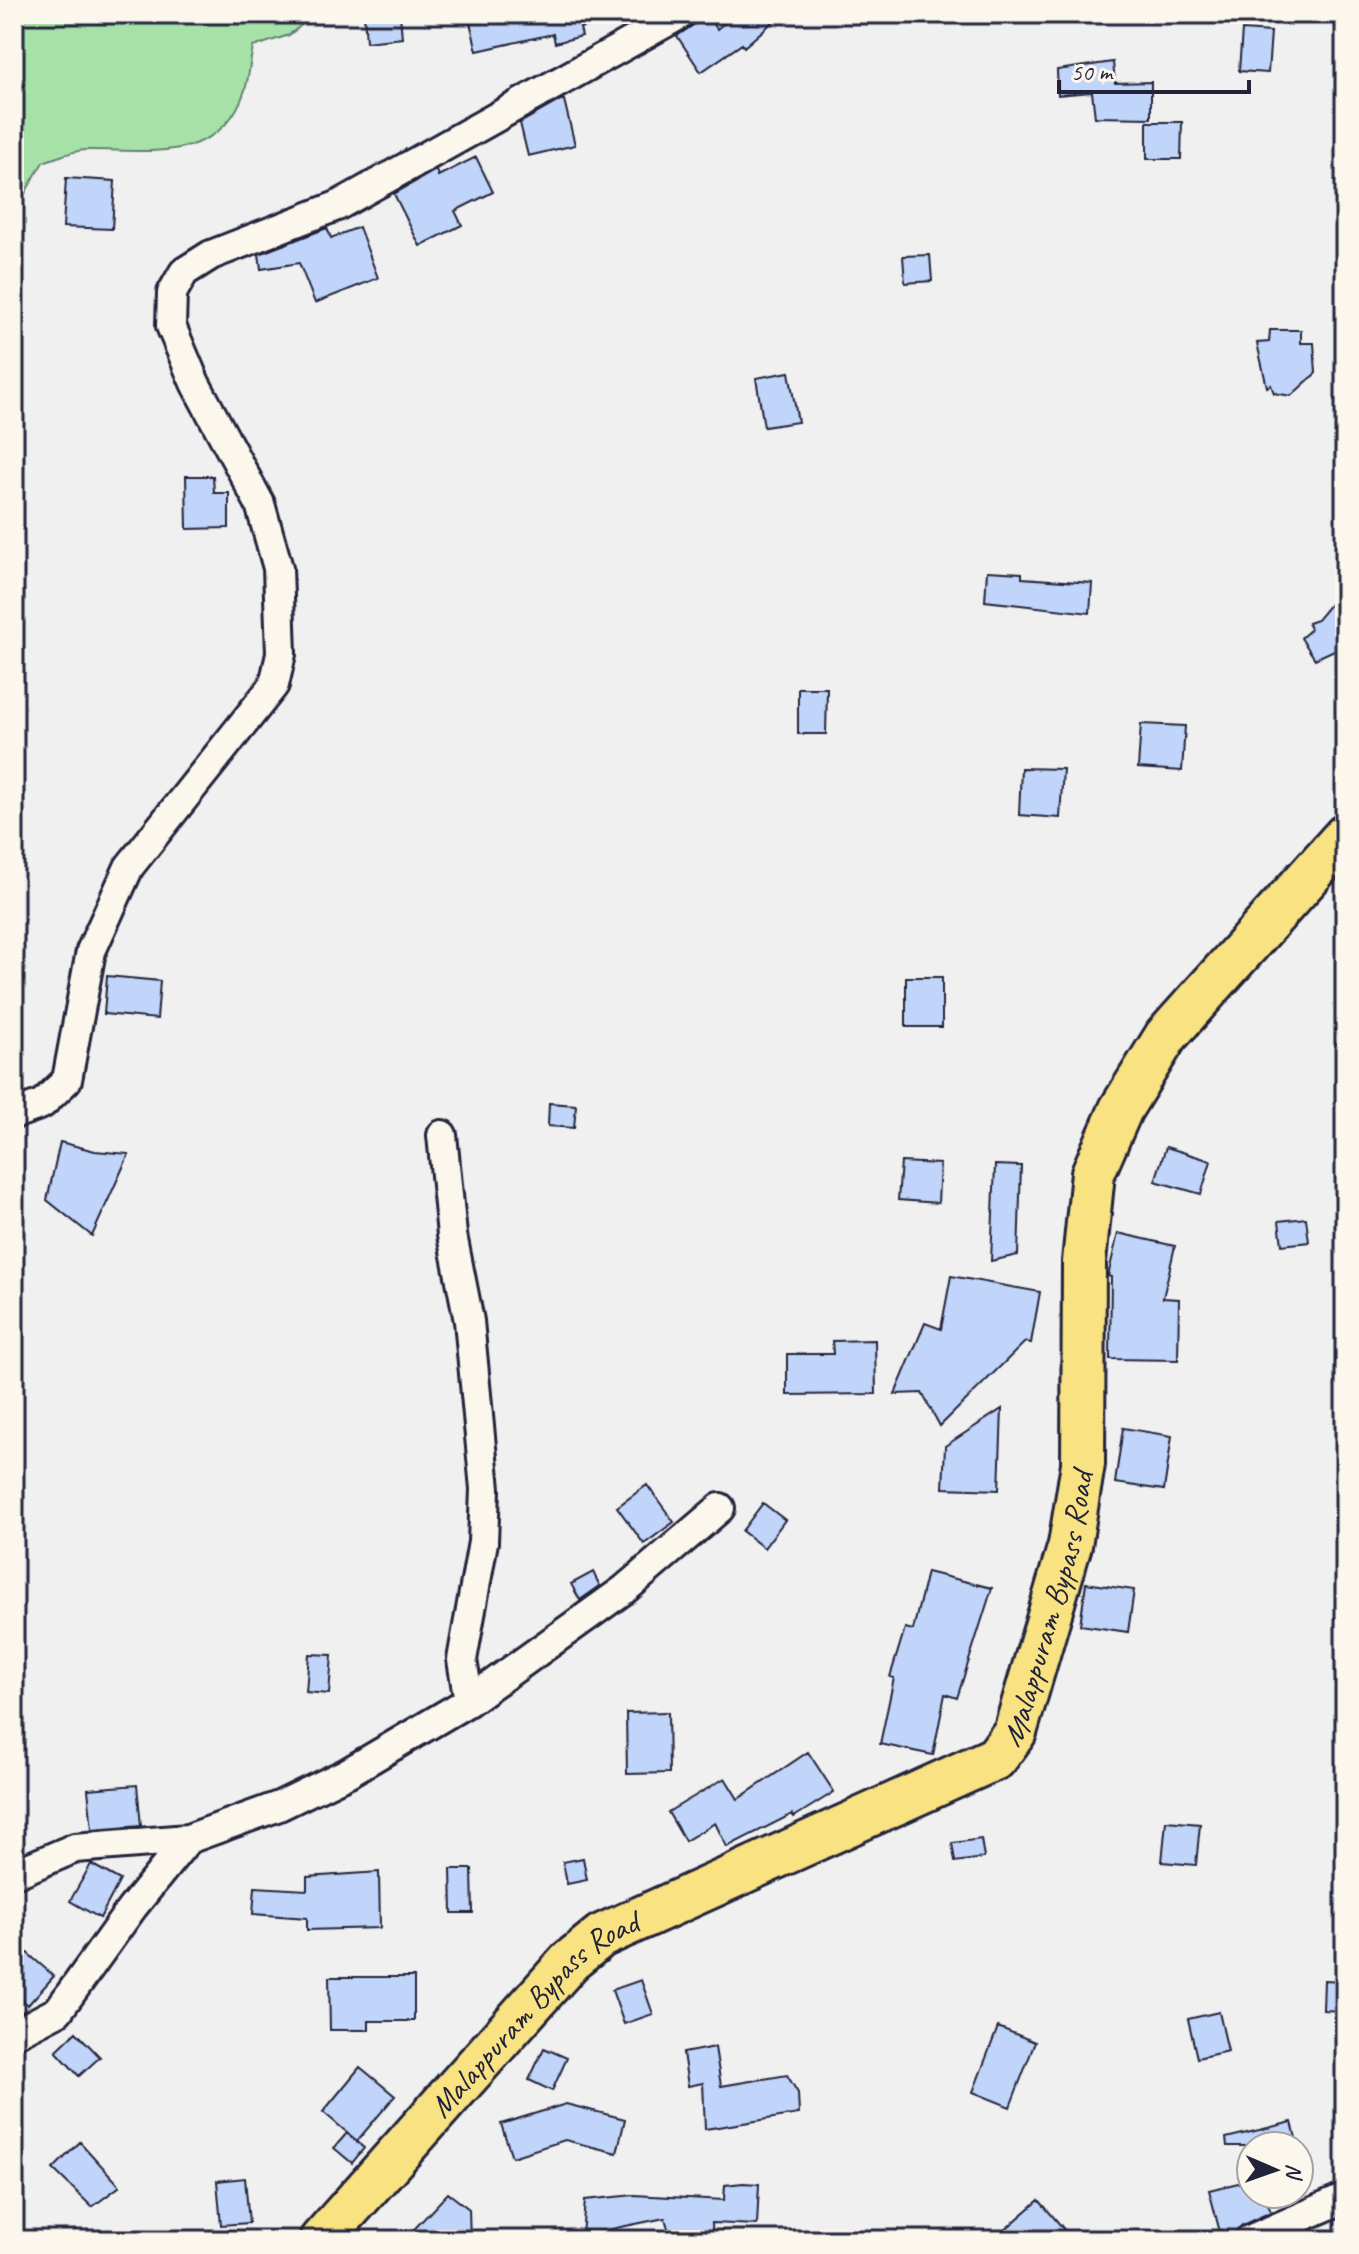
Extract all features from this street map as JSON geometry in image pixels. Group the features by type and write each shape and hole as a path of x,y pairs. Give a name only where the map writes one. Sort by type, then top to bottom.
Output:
{"highway":[{"name":"Malappuram Bypass Road","path":"321,2240 570,1961 601,1936 996,1758 1015,1732 1070,1545 1083,1464 1084,1262 1093,1173 1121,1109 1166,1036 1345,836"}],"street":[{"path":"14,1114 42,1104 67,1080 91,951 129,867 274,685 281,654 278,568 260,504 195,383 171,326 172,293 184,272 211,255 337,206 681,14"},
{"path":"442,1135 452,1235 469,1321 485,1489 483,1542 462,1660 469,1701"},
{"path":"14,1874 75,1848 188,1839 279,1806 347,1773 469,1701 625,1589 720,1508"},
{"path":"14,2034 58,2011 132,1908 188,1839"},
{"path":"1249,2240 1345,2198"}],"green space":[{"path":"14,14 315,14 289,35 253,47 245,90 233,114 218,131 199,142 178,148 156,151 85,150 43,162 14,212"}],"building":[{"path":"364,14 400,14 402,38 366,42"},
{"path":"468,14 601,14 602,22 580,28 582,36 555,43 553,34 477,51"},
{"path":"735,14 782,14 744,47 742,44 701,72 677,36 708,15 717,29"},
{"path":"1242,30 1271,32 1268,73 1239,71"},
{"path":"1113,62 1115,83 1151,82 1151,118 1095,117 1092,92 1058,95 1057,70"},
{"path":"564,100 575,145 528,156 520,123"},
{"path":"1147,122 1182,122 1181,159 1147,159"},
{"path":"476,157 493,192 455,211 462,225 420,246 394,194 436,170 438,176"},
{"path":"66,178 115,181 112,229 63,227"},
{"path":"359,227 378,278 315,303 299,263 261,269 259,254 327,228 331,238"},
{"path":"930,255 932,281 905,283 903,256"},
{"path":"1270,330 1301,330 1301,343 1314,343 1316,373 1291,396 1274,393 1271,385 1267,387 1257,343 1269,342"},
{"path":"789,372 798,422 764,427 756,378"},
{"path":"186,476 213,476 214,493 229,493 229,528 187,529"},
{"path":"987,571 1022,573 1022,578 1092,583 1090,613 985,601"},
{"path":"1331,603 1345,630 1345,645 1315,659 1301,638 1310,630 1308,623 1317,620"},
{"path":"798,688 827,688 826,734 798,734"},
{"path":"1141,724 1185,726 1182,771 1138,768"},
{"path":"1021,768 1063,769 1060,818 1019,815"},
{"path":"107,976 160,981 157,1019 104,1014"},
{"path":"906,977 942,977 942,1027 906,1027"},
{"path":"549,1103 576,1105 574,1128 548,1126"},
{"path":"60,1142 95,1151 129,1154 92,1236 47,1200"},
{"path":"1166,1147 1211,1161 1201,1194 1155,1181"},
{"path":"901,1162 940,1164 938,1203 898,1200"},
{"path":"995,1165 1021,1166 1018,1255 991,1261"},
{"path":"1306,1218 1309,1242 1282,1245 1279,1221"},
{"path":"1118,1233 1175,1246 1163,1298 1179,1299 1178,1360 1110,1359 1111,1277 1108,1276"},
{"path":"951,1276 1040,1292 1031,1343 1025,1342 940,1426 922,1393 895,1394 925,1323 941,1329"},
{"path":"875,1340 876,1394 787,1395 787,1354 833,1354 832,1341"},
{"path":"1002,1409 999,1490 943,1488 945,1446"},
{"path":"1123,1428 1172,1436 1164,1490 1115,1483"},
{"path":"647,1485 674,1522 644,1544 617,1507"},
{"path":"763,1503 785,1520 764,1548 742,1531"},
{"path":"593,1572 600,1586 580,1600 571,1584"},
{"path":"927,1572 992,1588 957,1698 945,1694 933,1755 880,1744 894,1678 890,1677 905,1628 913,1630"},
{"path":"1086,1583 1134,1590 1128,1632 1080,1625"},
{"path":"309,1654 332,1655 329,1694 306,1692"},
{"path":"668,1712 669,1773 627,1774 626,1713"},
{"path":"808,1752 834,1792 794,1817 792,1814 727,1847 715,1823 685,1841 668,1812 725,1778 738,1799"},
{"path":"137,1785 141,1826 92,1830 88,1789"},
{"path":"1166,1821 1200,1824 1196,1865 1162,1862"},
{"path":"981,1839 984,1858 955,1862 952,1843"},
{"path":"583,1858 587,1880 567,1884 563,1862"},
{"path":"91,1864 120,1880 100,1918 70,1901"},
{"path":"451,1869 472,1869 473,1913 452,1913"},
{"path":"379,1872 380,1928 307,1930 307,1918 253,1914 255,1887 307,1890 307,1877"},
{"path":"25,1951 54,1976 28,2005 14,1993 14,1964"},
{"path":"329,1977 414,1977 414,2021 369,2021 369,2030 330,2030"},
{"path":"641,1980 653,2014 624,2024 612,1990"},
{"path":"1324,1980 1345,1981 1345,2011 1323,2010"},
{"path":"1219,2012 1228,2051 1197,2058 1188,2019"},
{"path":"998,2027 1035,2042 1010,2107 973,2092"},
{"path":"76,2032 100,2057 79,2076 56,2051"},
{"path":"715,2047 721,2086 787,2075 798,2093 799,2114 705,2129 703,2083 688,2086 683,2053"},
{"path":"544,2048 567,2058 552,2091 529,2080"},
{"path":"360,2067 395,2096 357,2141 323,2112"},
{"path":"566,2104 625,2119 617,2153 565,2140 512,2157 501,2124"},
{"path":"1292,2122 1294,2130 1259,2130"},
{"path":"347,2133 364,2148 352,2163 334,2148"},
{"path":"1235,2136 1235,2146 1227,2146 1226,2138"},
{"path":"80,2142 120,2186 92,2207 53,2169"},
{"path":"245,2178 249,2223 221,2225 217,2181"},
{"path":"759,2184 757,2225 712,2223 713,2239 671,2239 665,2218 582,2235 585,2200 634,2195 724,2200 725,2185"},
{"path":"1235,2184 1235,2210 1271,2212 1242,2225 1232,2240 1222,2240 1209,2190"},
{"path":"448,2193 469,2209 470,2240 404,2240"},
{"path":"1039,2200 1073,2240 993,2240"}]}
